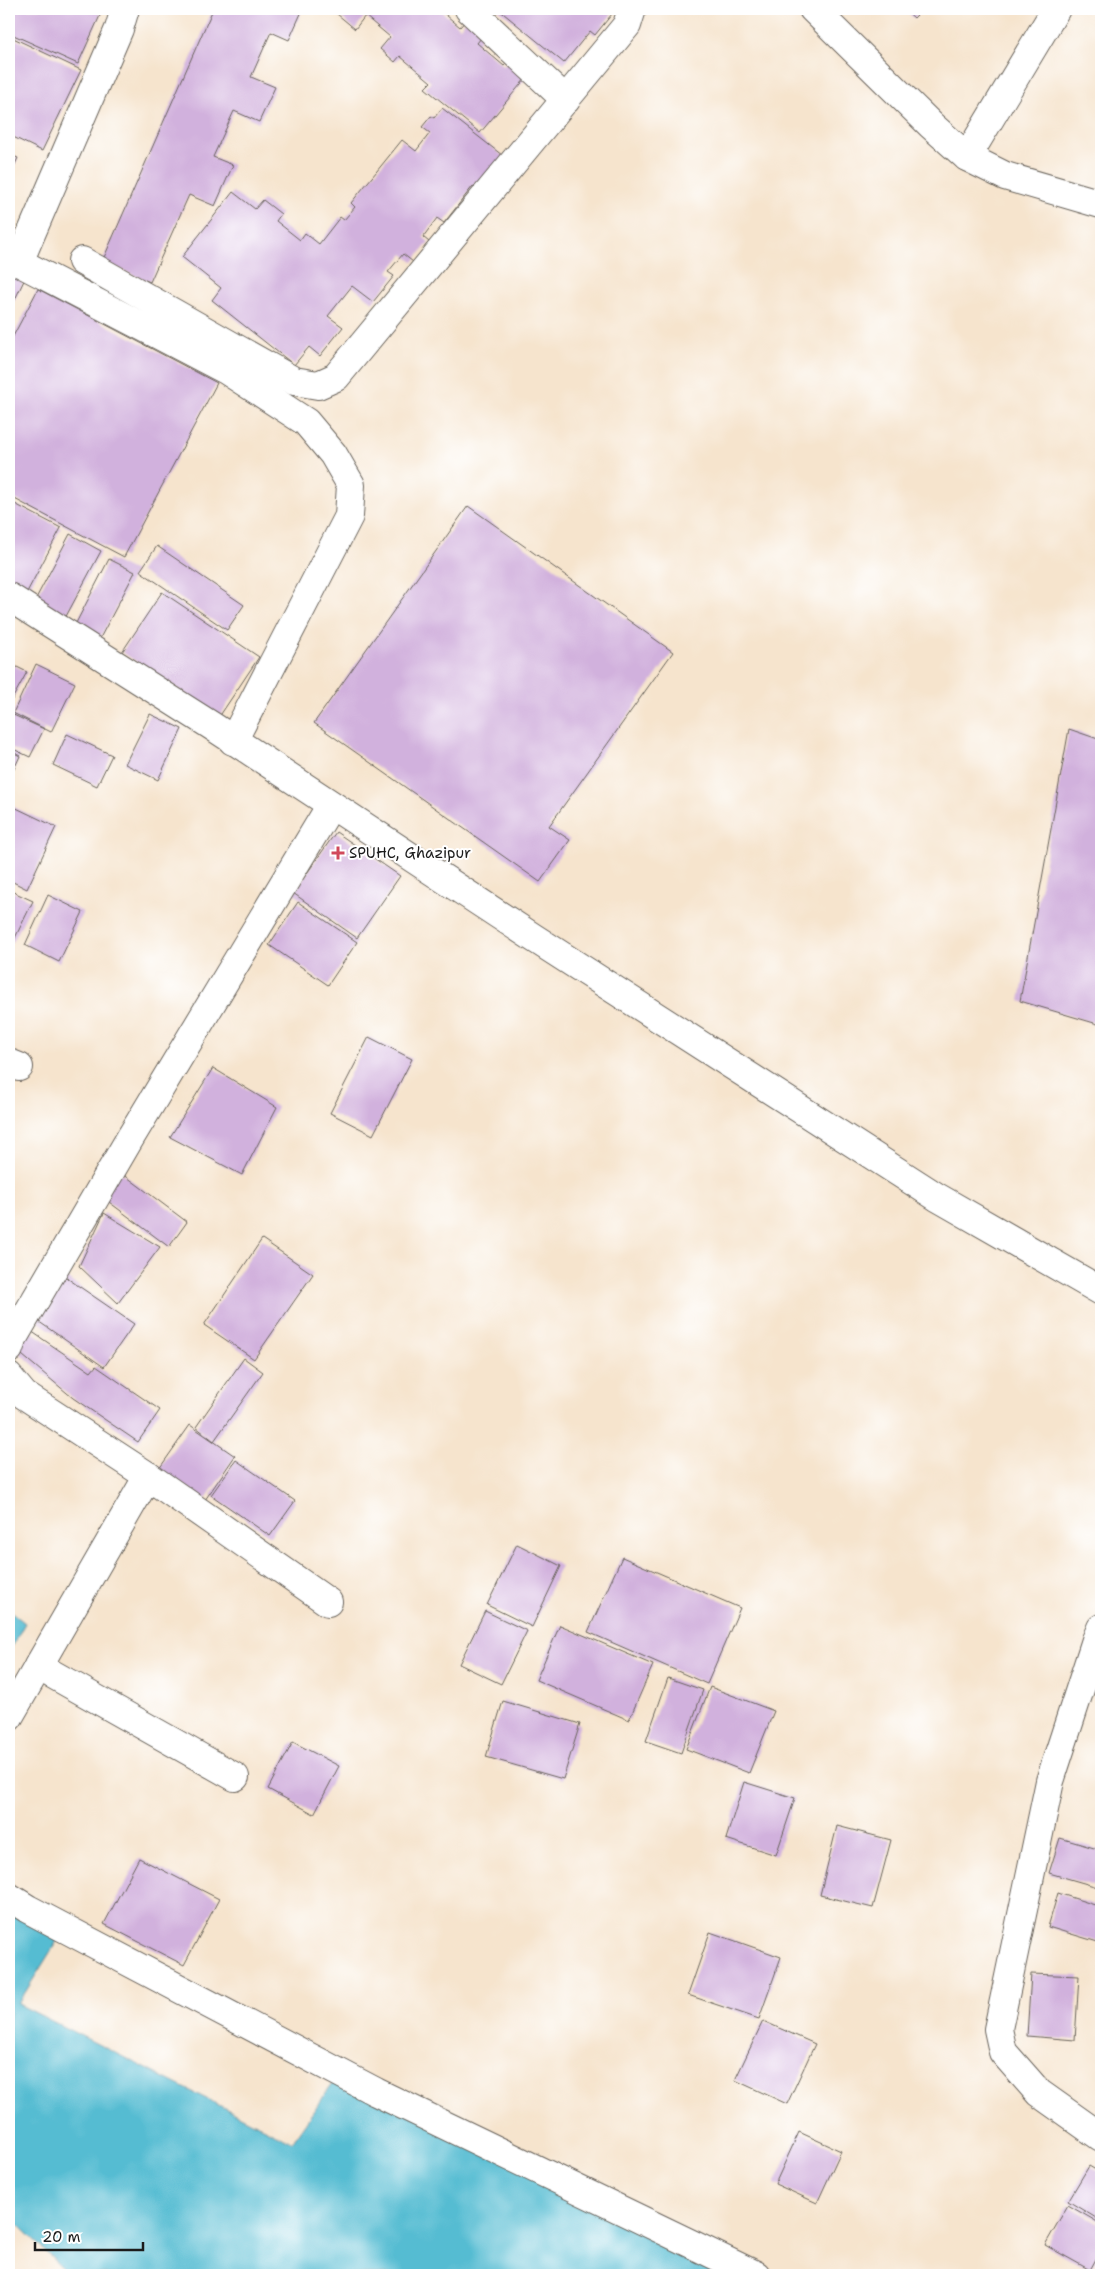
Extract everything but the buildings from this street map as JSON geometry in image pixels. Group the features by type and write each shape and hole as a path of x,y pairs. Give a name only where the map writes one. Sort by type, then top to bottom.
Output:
{"street":[{"path":"125,9 115,38 14,259 226,370 306,422 333,454 351,485 349,516 233,741"},
{"path":"469,9 566,100"},
{"path":"82,261 294,381 318,385 336,377 627,25 632,9"},
{"path":"813,9 966,157 1005,176 1101,204"},
{"path":"966,157 1056,9"},
{"path":"9,597 233,741 525,933 937,1197 1101,1291"},
{"path":"9,1350 12,1340 129,1140 331,805"},
{"path":"9,1377 24,1395 148,1476 328,1602"},
{"path":"9,1717 148,1476"},
{"path":"1101,1628 1050,1781 998,2029 1003,2052 1039,2094 1101,2137"},
{"path":"38,1666 235,1777"},
{"path":"9,1897 28,1910 376,2092 756,2275"}],"water":[{"path":"9,1610 25,1623 9,1652"},
{"path":"9,1906 59,1938 18,2004 292,2142 335,2080 775,2275 69,2275 9,2216"}],"place":[{"name":"SPUHC, Ghazipur","path":"338,853"}]}
